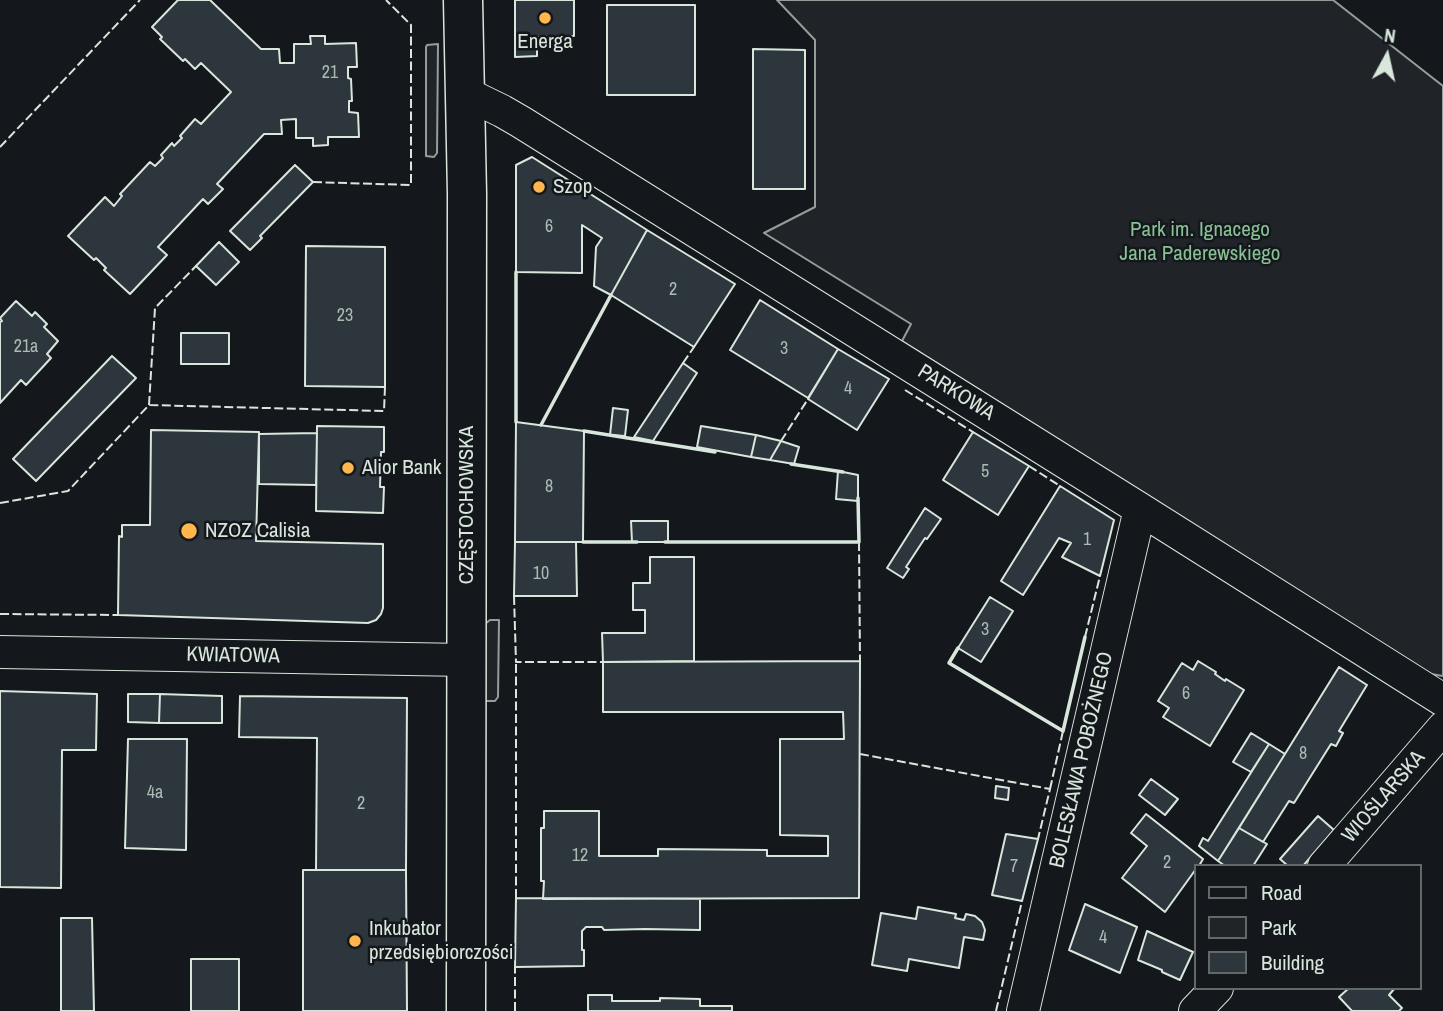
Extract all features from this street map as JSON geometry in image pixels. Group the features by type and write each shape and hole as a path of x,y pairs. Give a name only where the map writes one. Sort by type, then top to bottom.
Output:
{"street":[{"name":"CZĘSTOCHOWSKA","path":"463,0 467,194 466,1011"},
{"name":"PARKOWA","path":"466,93 521,122 1443,700"},
{"name":"BOLESŁAWA POBOŻNEGO","path":"1023,1011 1140,509"},
{"name":"KWIATOWA","path":"0,652 466,660"},
{"name":"WIOŚLARSKA","path":"1326,864 1443,728"},
{"path":"1195,1011 1215,990"}],"green space":[{"name":"Park im. Ignacego Jana Paderewskiego","path":"777,0 1333,0 1443,86 1443,676 1431,674 902,341 911,324 764,233 815,207 815,40"},
{"path":"438,44 437,153 434,157 426,156 426,47"},
{"path":"490,620 499,620 498,697 495,701 484,701 485,624"}],"building":[{"path":"178,0 210,0 261,49 279,49 280,63 294,63 294,44 311,44 310,36 325,36 325,44 356,43 357,67 348,67 352,101 349,101 349,112 358,113 359,137 328,137 328,145 313,146 313,138 296,138 296,119 281,120 282,134 264,134 217,184 223,189 208,204 203,199 158,247 167,255 130,294 104,270 106,268 96,258 94,260 68,236 105,197 114,206 122,196 120,194 150,162 155,166 163,158 161,155 172,143 174,146 182,138 180,136 195,119 201,124 231,92 201,63 195,69 185,59 183,61 160,39 162,37 152,27"},
{"name":"Energa","path":"515,0 574,0 574,36 537,37 537,56 515,57"},
{"path":"607,5 695,5 695,95 607,95"},
{"path":"753,49 805,50 805,189 753,189"},
{"path":"532,157 647,230 611,295 594,286 596,247 602,238 582,225 582,273 516,272 516,165"},
{"path":"295,165 313,182 260,236 262,238 250,250 230,231"},
{"path":"647,230 735,284 694,347 611,295"},
{"path":"219,242 239,262 216,285 196,266"},
{"path":"306,246 385,247 385,387 305,386"},
{"path":"760,300 838,349 808,398 730,350"},
{"path":"16,301 32,316 35,312 47,324 44,327 58,341 47,354 51,358 26,385 21,380 0,403 0,318"},
{"path":"181,333 229,333 229,364 181,364"},
{"path":"838,349 889,379 857,430 808,399"},
{"path":"112,356 136,378 36,481 13,459"},
{"path":"683,363 697,373 653,441 634,437"},
{"path":"613,408 628,410 625,436 610,435"},
{"path":"516,422 584,431 583,542 515,542"},
{"name":"Alior Bank","path":"317,426 384,427 380,487 384,487 383,513 316,511"},
{"path":"701,426 756,435 751,457 697,447"},
{"name":"NZOZ Calisia","path":"151,430 259,432 256,541 383,544 381,614 368,623 118,615 119,536 122,537 122,525 150,525"},
{"path":"973,432 1029,466 998,515 943,480"},
{"path":"317,433 316,485 259,484 259,434"},
{"path":"756,435 781,441 770,460 751,457"},
{"path":"781,441 799,447 794,464 770,460"},
{"path":"838,471 858,475 858,501 836,499"},
{"path":"1060,486 1114,520 1100,576 1062,557 1071,543 1059,538 1023,595 1001,581"},
{"path":"925,508 941,519 906,567 909,569 903,578 887,568"},
{"path":"631,521 668,521 668,542 632,542"},
{"path":"515,542 576,542 577,596 514,596"},
{"path":"650,557 694,557 694,661 603,662 602,633 645,633 645,610 633,610 633,583 650,583"},
{"path":"990,597 1013,611 981,662 958,648"},
{"path":"860,661 859,898 543,899 541,828 544,828 544,811 599,811 599,856 658,856 658,849 767,850 767,856 828,856 828,836 780,835 780,739 844,739 843,712 603,712 603,662"},
{"path":"1198,661 1225,681 1226,679 1244,690 1210,746 1163,717 1169,708 1158,701 1182,663 1193,670"},
{"path":"1339,667 1367,685 1339,731 1343,733 1336,746 1331,744 1294,803 1289,801 1263,842 1239,828"},
{"path":"0,691 97,694 96,750 62,750 61,888 0,887"},
{"path":"128,694 160,694 159,723 128,722"},
{"path":"160,694 222,696 222,723 159,723"},
{"path":"240,696 407,698 406,870 316,870 317,738 239,737"},
{"path":"1251,733 1269,744 1251,772 1233,762"},
{"path":"128,739 187,739 186,850 125,848"},
{"path":"1269,744 1285,754 1218,861 1199,846 1203,838 1208,841"},
{"path":"1151,779 1178,799 1165,815 1139,795"},
{"path":"996,786 1009,788 1008,800 995,798"},
{"path":"1146,814 1203,859 1200,864 1194,864 1194,872 1165,912 1122,878 1147,846 1131,833"},
{"path":"1318,816 1334,830 1305,864 1286,864 1280,859"},
{"path":"1239,828 1267,844 1254,864 1222,864 1218,861"},
{"path":"1006,834 1038,839 1022,901 992,895"},
{"name":"Inkubator przedsiębiorczości","path":"303,870 406,870 407,1011 303,1011"},
{"path":"516,898 700,899 700,930 604,930 602,927 586,927 582,931 584,966 515,967"},
{"path":"1085,904 1137,927 1120,973 1069,950"},
{"path":"918,907 956,914 955,918 964,920 966,914 975,916 982,922 985,930 983,940 964,937 959,968 909,959 907,971 872,965 881,913 916,919"},
{"path":"61,918 92,918 94,1011 61,1011"},
{"path":"1147,931 1193,952 1180,980 1138,960"},
{"path":"191,959 239,959 239,1011 191,1011"},
{"path":"1347,990 1393,990 1389,995 1402,1008 1399,1011 1352,1011 1339,997"},
{"path":"588,995 612,995 612,1001 700,999 700,1006 732,1006 732,1011 588,1011"}],"fence":[{"path":"0,147 140,0"},
{"path":"313,182 411,185 411,25 386,0"},
{"path":"149,405 155,308 196,266"},
{"path":"683,363 694,347"},
{"path":"0,503 68,491 149,405 384,411 385,387"},
{"path":"905,390 973,432"},
{"path":"781,441 808,399"},
{"path":"1029,466 1060,486"},
{"path":"859,542 860,661"},
{"path":"1085,637 1100,576"},
{"path":"514,596 516,662 603,662"},
{"path":"0,614 118,615"},
{"path":"516,662 516,898"},
{"path":"1050,789 1063,731"},
{"path":"860,754 1050,789 1038,839"},
{"path":"996,1011 1022,901"},
{"path":"515,967 515,1011"}],"wall":[{"path":"516,272 516,422"},
{"path":"541,425 611,295"},
{"path":"584,431 715,452"},
{"path":"791,464 843,472"},
{"path":"665,542 859,542 858,498"},
{"path":"583,542 637,542"},
{"path":"958,648 949,663 1063,731 1085,637"}],"place":[{"name":"Energa","path":"545,18"},
{"name":"Szop","path":"539,187"},
{"name":"Alior Bank","path":"348,468"},
{"name":"NZOZ Calisia","path":"189,531"},
{"name":"Inkubator przedsiębiorczości","path":"355,941"}]}
